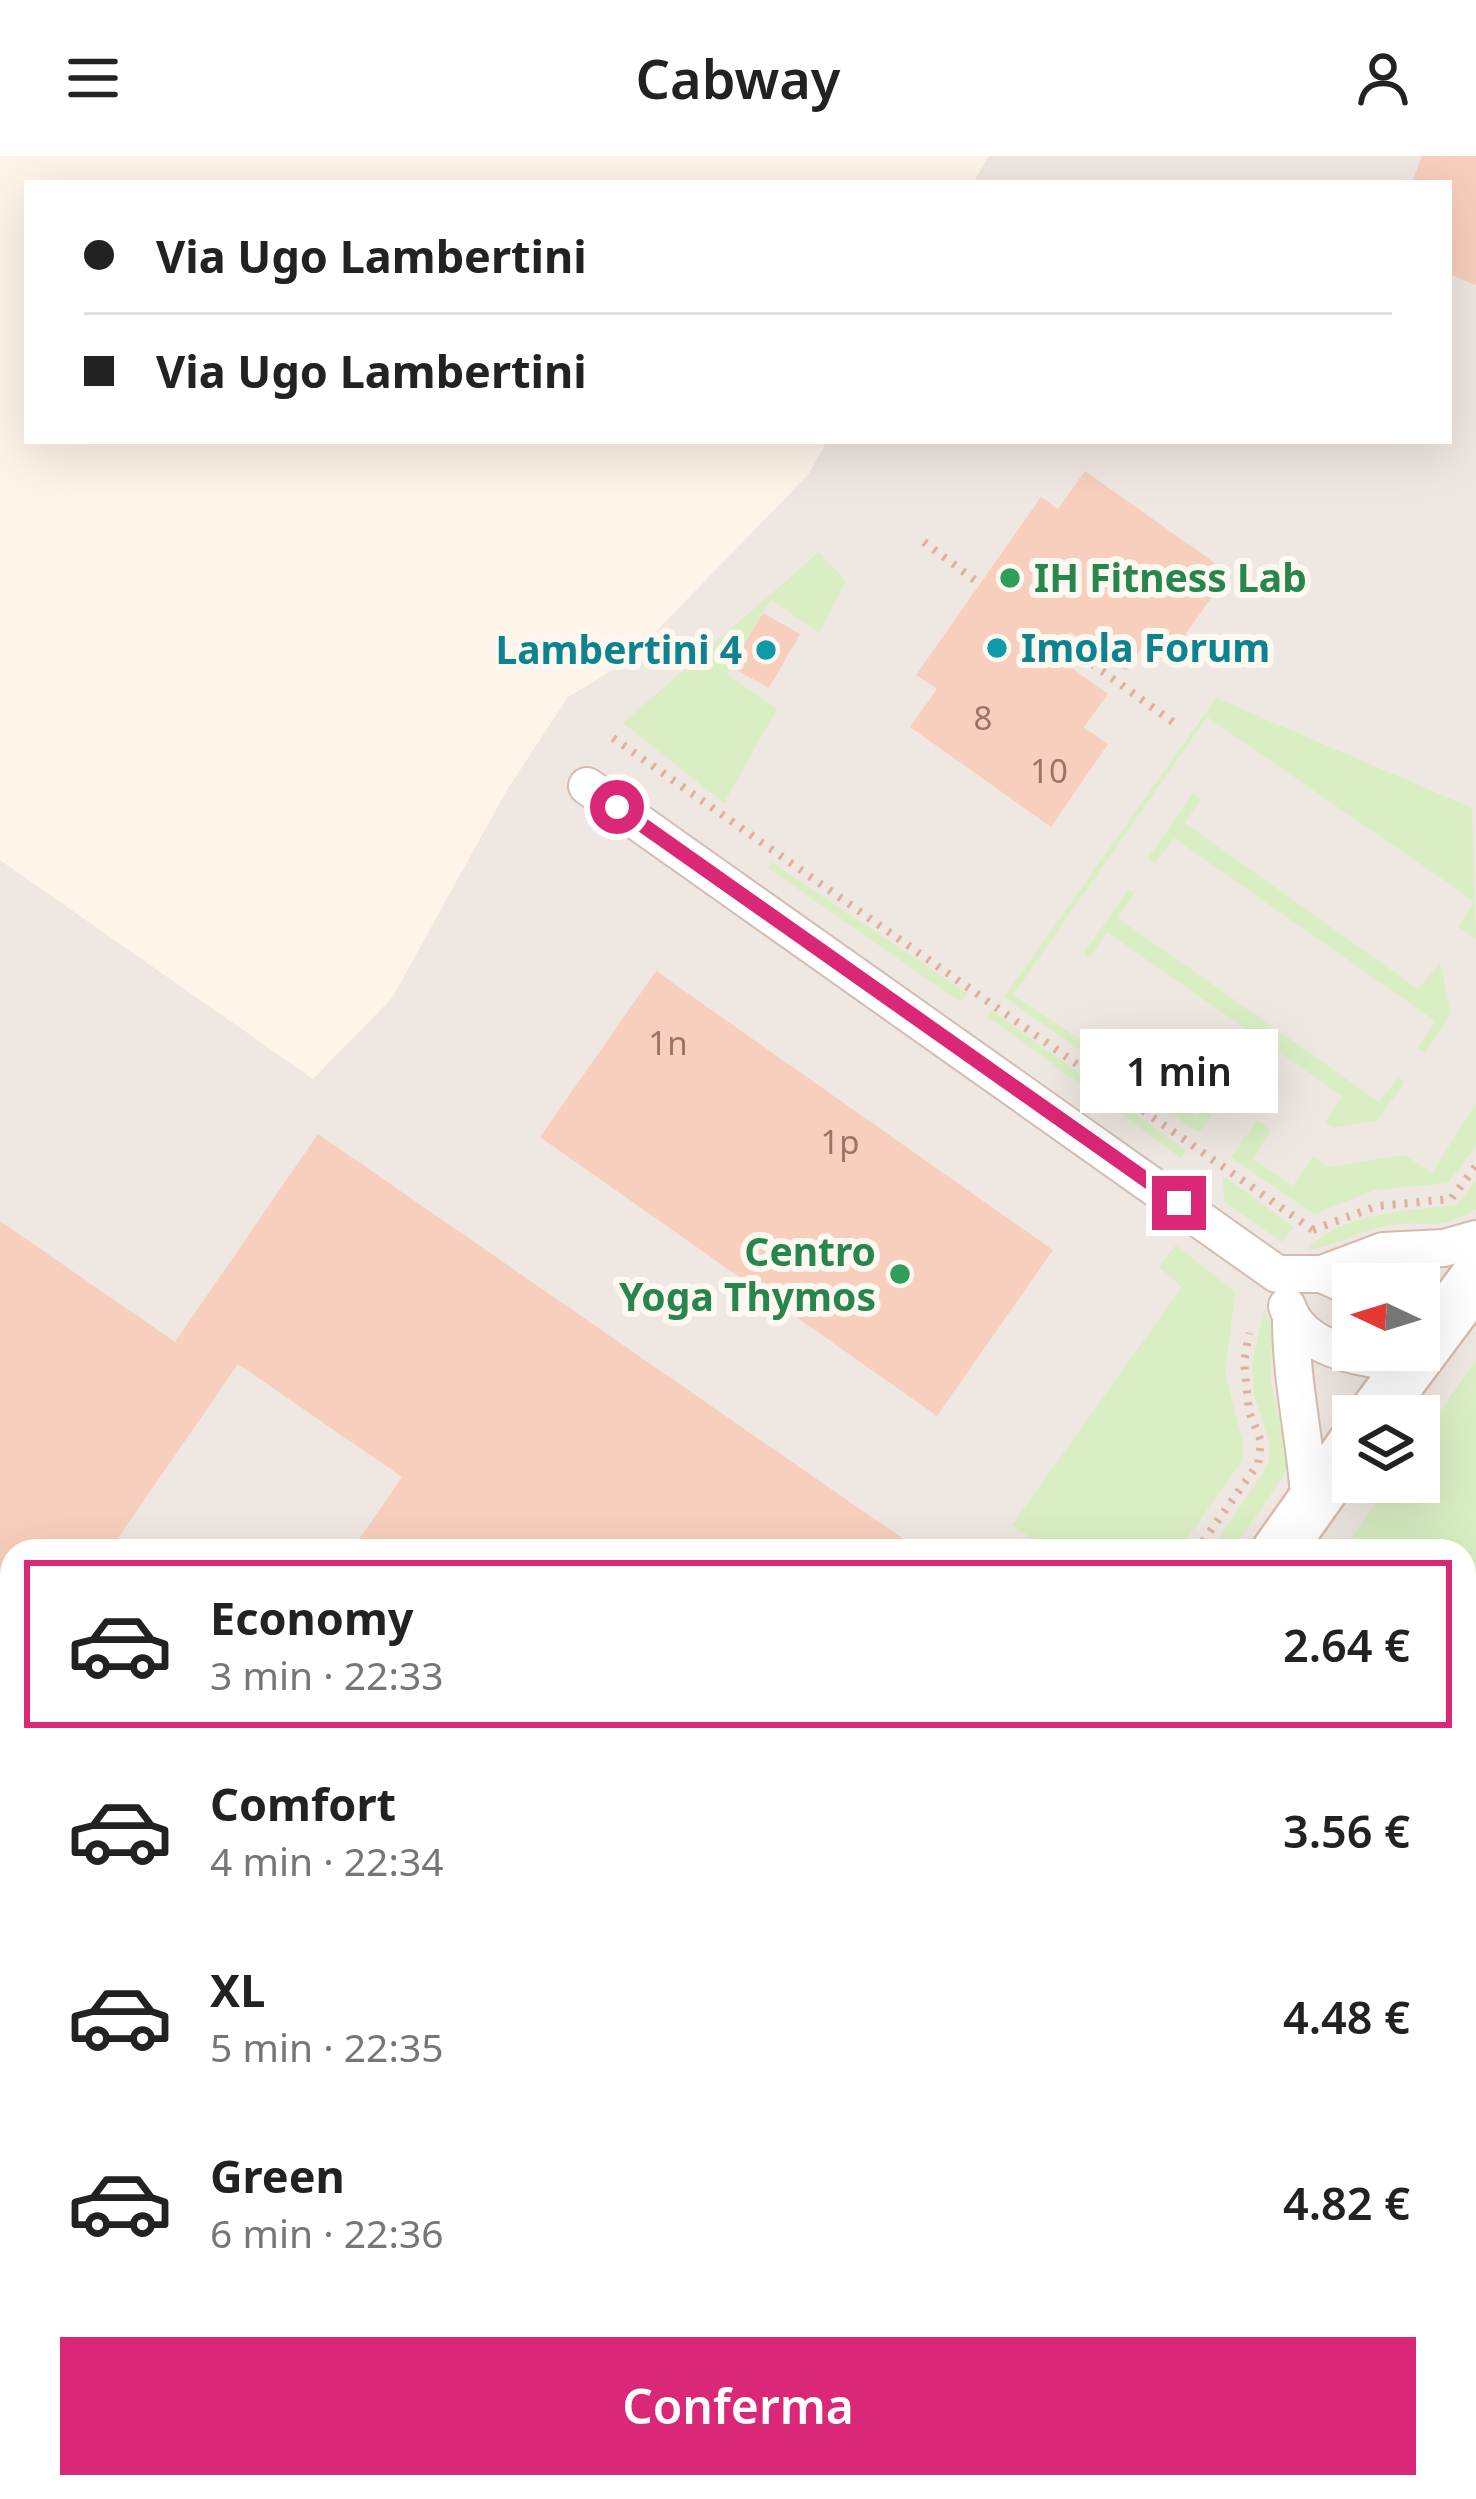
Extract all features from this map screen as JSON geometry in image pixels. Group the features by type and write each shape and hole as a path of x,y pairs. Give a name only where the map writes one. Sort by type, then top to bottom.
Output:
{"main road":[{"path":"1440,1318 1476,1279"},
{"path":"1288,1539 1332,1475"}],"street":[{"path":"587,785 1277,1274 1332,1280"},
{"path":"1365,1263 1383,1251 1444,1248 1476,1239"},
{"path":"1277,1274 1291,1318 1291,1385 1305,1432 1310,1508"},
{"path":"1291,1318 1321,1344 1332,1346"}],"path":[{"path":"924,542 980,584"},
{"path":"1063,643 1180,727"},
{"path":"613,737 1312,1230"}],"shaded area":[{"path":"989,156 1476,156 1476,1539 0,1539 0,860 313,1079 392,998 507,790 568,697 626,662 808,475 825,444 1452,444 1452,180 975,180"}],"green space":[{"path":"819,552 846,581 819,633 771,599 727,674 777,709 724,803 623,723"},
{"path":"1216,698 1472,808 1476,939 1458,927 1474,901 1207,717 1013,995 1197,1117 1216,1090 1225,1096 1199,1133 1004,997"},
{"path":"1193,793 1201,799 1185,823 1418,989 1440,963 1451,1014 1425,1053 1418,1048 1435,1021 1174,838 1155,863 1148,858"},
{"path":"772,862 968,994 960,1002 768,868"},
{"path":"1129,889 1134,893 1118,918 1379,1102 1398,1078 1405,1082 1377,1121 1333,1127 1325,1122 1342,1096 1107,932 1089,958 1084,953"},
{"path":"992,1010 1186,1151 1181,1158 988,1017"},
{"path":"1476,1103 1476,1146 1448,1183 1375,1190 1314,1214 1231,1157 1257,1120 1271,1130 1253,1159 1293,1186 1313,1157 1329,1167 1405,1155 1432,1173"},
{"path":"1223,1176 1294,1227 1282,1242 1224,1202"},
{"path":"1476,1180 1476,1209 1461,1217 1381,1227 1306,1250 1321,1237 1357,1221 1457,1205"},
{"path":"1176,1245 1235,1292 1225,1374 1243,1441 1242,1461 1187,1539 1033,1539 1012,1525 1182,1287 1159,1267"},
{"path":"1264,1308 1273,1328 1270,1379 1290,1466 1240,1539 1218,1539 1268,1465 1270,1445 1254,1394 1252,1364"},
{"path":"1476,1360 1476,1539 1351,1539 1376,1503 1440,1503 1440,1412"}],"building":[{"path":"1422,156 1476,156 1476,285 1452,275 1452,180 1413,180"},
{"name":"Imola Forum","path":"1085,471 1229,573 1172,653 1149,637 1126,671 1070,632 1054,655 1108,694 1084,727 1108,744 1051,827 910,727 937,689 916,675 1041,497 1058,509"},
{"name":"Lambertini 4","path":"763,613 800,634 769,688 731,667"},
{"path":"656,971 1053,1250 937,1416 540,1137"},
{"path":"318,1134 902,1538 359,1539 402,1477 238,1364 117,1539 0,1539 0,1221 175,1342"}],"place":[{"name":"IH Fitness Lab","path":"1010,578"},
{"name":"Imola Forum","path":"997,648"},
{"name":"Lambertini 4","path":"766,650"},
{"name":"Centro Yoga Thymos","path":"900,1274"}],"route":[{"path":"617,807 1179,1203"}]}
